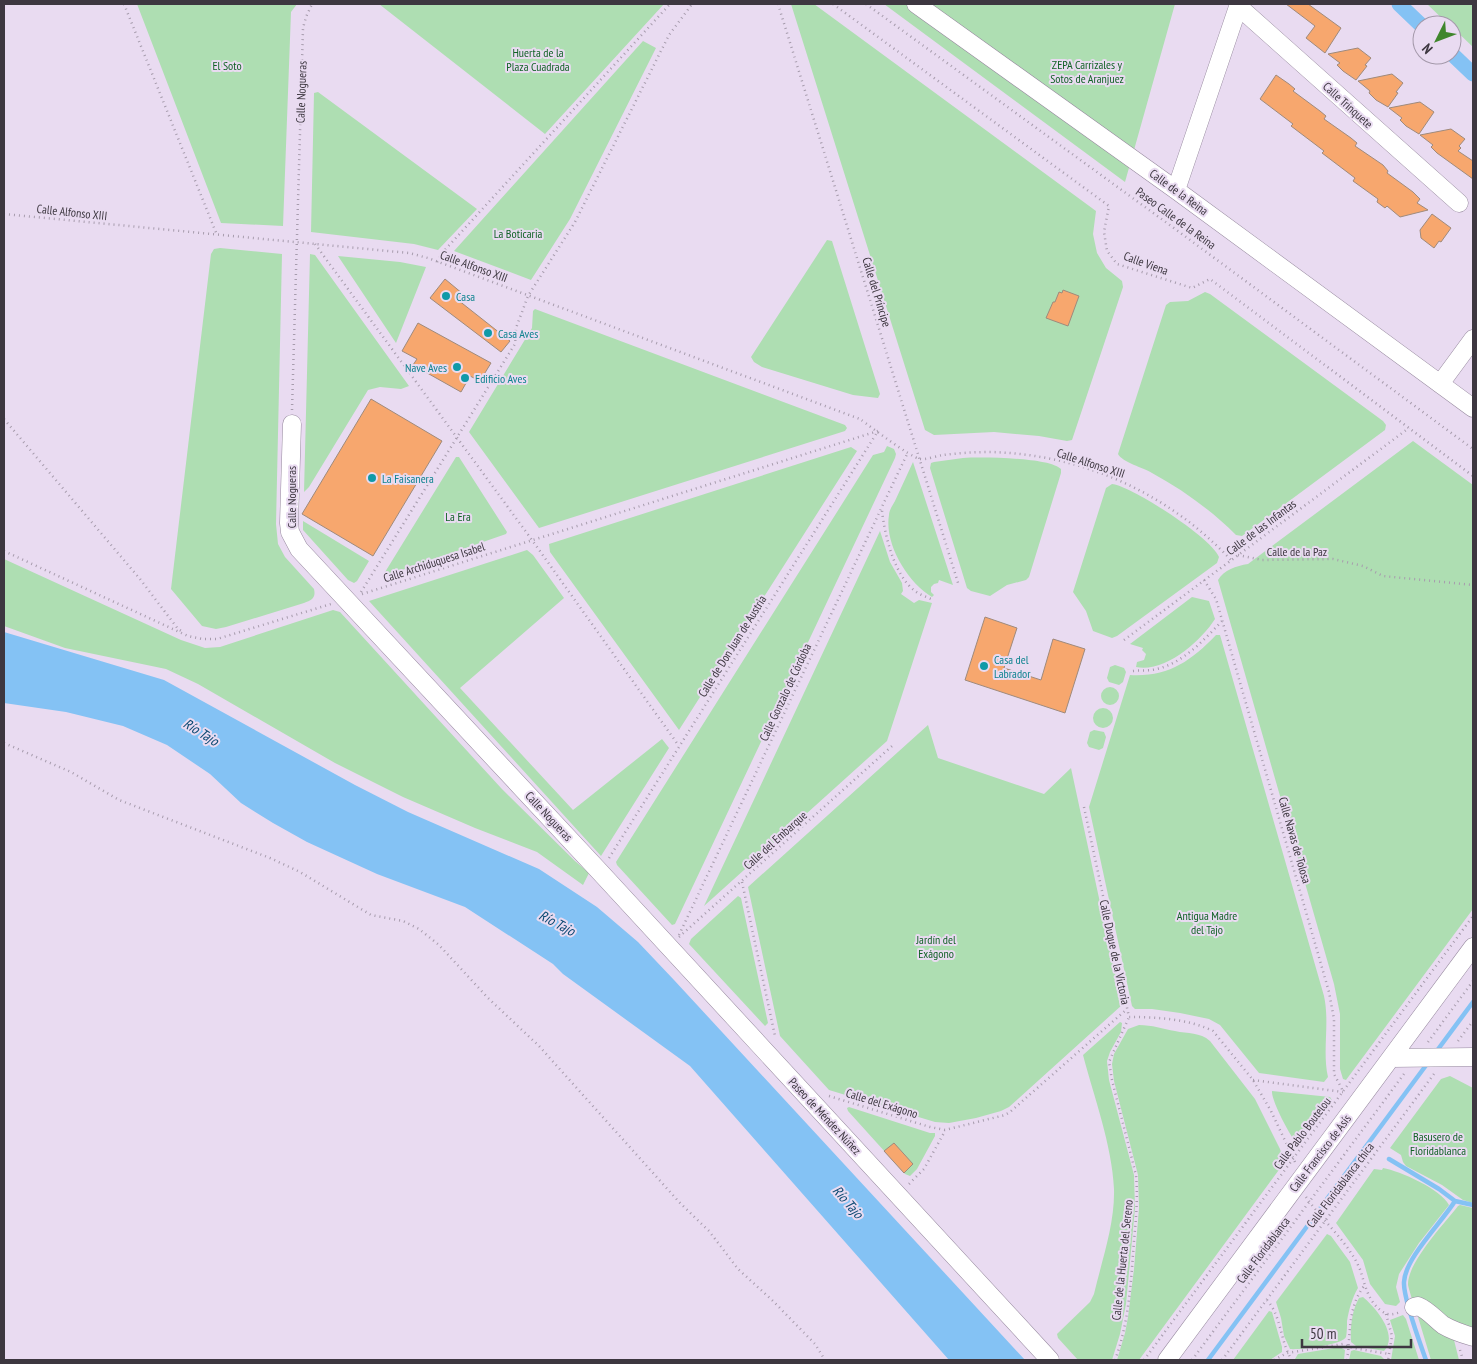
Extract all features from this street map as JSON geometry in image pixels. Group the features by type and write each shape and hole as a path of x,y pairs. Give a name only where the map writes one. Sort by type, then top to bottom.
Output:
{"street":[{"name":"Calle de la Reina","path":"916,4 1176,190 1473,408"},
{"name":"Calle Trinquete","path":"1176,190 1239,5 1459,203"},
{"path":"1440,384 1473,339"},
{"name":"Calle Nogueras","path":"292,424 289,523 290,532 299,549 352,597 600,872"},
{"name":"Paseo de Méndez Núñez","path":"600,872 1050,1360"},
{"name":"Calle Francisco de Asís","path":"1167,1360 1473,947"},
{"path":"1390,1058 1473,1057"},
{"path":"1409,1309 1418,1306 1451,1330 1473,1337"}],"path":[{"path":"124,4 217,235"},
{"name":"Calle Nogueras","path":"292,424 303,28 312,4"},
{"path":"437,262 444,252 670,4"},
{"path":"352,597 457,437 515,344 516,328 528,296 575,222 668,35 692,4"},
{"name":"Calle del Príncipe","path":"778,4 959,586"},
{"name":"Calle Viena","path":"832,4 1109,206 1104,232 1106,251 1117,264 1192,288 1210,279 1473,476"},
{"name":"Paseo Calle de la Reina","path":"866,4 1175,228 1473,449"},
{"name":"Calle Alfonso XIII","path":"4,214 409,254 437,262 860,419 920,459 968,453 1003,453 1050,458 1089,468 1122,481 1167,505 1194,525 1232,560"},
{"path":"315,244 532,540 679,746"},
{"path":"4,419 140,579 178,629 188,636"},
{"name":"Calle de las Infantas","path":"1124,640 1408,428"},
{"name":"Calle Archiduquesa Isabel","path":"4,552 188,636 202,639 217,639 878,431"},
{"name":"Calle de Don Juan de Austria","path":"600,872 878,431"},
{"name":"Calle Gonzalo de Córdoba","path":"677,939 908,452"},
{"path":"881,509 889,548 900,572 915,591 933,600"},
{"name":"Calle de la Paz","path":"1237,555 1262,560 1333,559 1363,566 1384,576 1473,585"},
{"name":"Calle Navas de Tolosa","path":"1204,580 1216,599 1330,992 1334,1019 1334,1074 1343,1092"},
{"path":"1133,671 1157,669 1178,660 1201,643 1222,621"},
{"path":"4,743 71,772 119,800 270,858 300,872 371,914 403,921 426,934 439,944 488,998 539,1046 680,1203 708,1231 738,1269 772,1300 815,1344 825,1360"},
{"name":"Calle del Embarque","path":"677,939 892,746"},
{"name":"Calle Duque de la Victoria","path":"1084,807 1129,1017 1151,1017 1205,1027 1213,1031 1253,1080 1271,1111 1300,1174 1300,1188 1354,1258 1361,1272 1364,1286 1378,1308 1386,1314"},
{"path":"742,882 774,1036 781,1042"},
{"name":"Calle Pablo Boutelou","path":"1144,1360 1473,916"},
{"name":"Calle Floridablanca","path":"1192,1360 1473,980"},
{"name":"Calle del Exágono","path":"824,1089 830,1096 945,1130 1010,1112 1127,1009"},
{"name":"Calle de la Huerta del Sereno","path":"1115,1360 1124,1331 1131,1278 1137,1195 1136,1175 1109,1062 1129,1017"},
{"name":"Calle Floridablanca chica","path":"1222,1360 1473,1021"},
{"path":"1253,1080 1343,1092 1358,1103"},
{"path":"897,1195 924,1169 945,1130"},
{"path":"1347,1360 1350,1321 1354,1302 1364,1286"},
{"path":"1267,1299 1273,1306 1287,1353 1292,1360"},
{"path":"1388,1360 1392,1336 1386,1314 1389,1315 1409,1309"},
{"path":"1274,1360 1287,1353 1343,1344 1388,1354"}],"green space":[{"name":"El Soto","path":"137,4 297,4 291,12 283,226 221,223"},
{"name":"Huerta de la Plaza Cuadrada","path":"379,4 664,4 545,134"},
{"path":"791,4 814,4 1096,211 1093,234 1097,253 1106,268 1122,281 1123,287 1072,440 1067,441 1039,436 994,432 934,435 925,430"},
{"name":"ZEPA Carrizales y Sotos de Aranjuez","path":"884,4 1175,4 1125,182"},
{"path":"1427,4 1473,4 1473,47 1462,37 1462,15 1439,15"},
{"name":"La Boticaria","path":"643,41 656,48 570,219 531,280 454,251"},
{"path":"318,92 477,209 438,250 414,244 311,232 314,93"},
{"path":"827,240 832,241 880,394 878,398 853,395 762,367 754,362 751,357"},
{"path":"214,249 282,254 276,524 278,544 285,557 314,589 314,595 313,598 304,603 216,629 202,626 171,589 211,254"},
{"path":"310,254 315,255 409,386 401,389 380,387 368,390 309,487 304,492"},
{"path":"338,256 400,262 426,267 396,343"},
{"path":"1205,292 1386,425 1385,430 1242,536 1236,535 1217,517 1186,493 1152,473 1124,460 1118,454 1166,305 1170,302 1188,301"},
{"path":"535,309 845,425 847,428 845,431 539,528 469,432 532,328 533,311"},
{"path":"1413,441 1473,485 1473,909 1346,1080 1343,1079 1340,1069 1340,1014 1334,984 1218,580 1231,569 1248,564"},
{"path":"887,446 894,449 895,458 675,924 672,925 616,862 873,455 884,452"},
{"path":"851,447 857,451 679,730 550,552 549,544"},
{"name":"La Era","path":"456,457 459,457 507,532 506,534 382,577"},
{"path":"963,458 1029,460 1054,465 1061,469 1029,577 1026,580 1007,585 990,596 971,591 967,588 930,468 931,463 934,462"},
{"path":"913,462 953,585 939,580 938,583 931,587 931,592 934,595 932,597 914,582 900,562 890,538 888,526 890,511"},
{"path":"1112,484 1136,494 1171,514 1203,538 1219,557 1217,563 1112,638 1093,631 1086,611 1073,592 1106,488"},
{"path":"303,521 369,561 357,581 354,583 348,580 303,530"},
{"path":"880,531 890,562 902,583 903,591 901,594 914,603 919,600 932,603 887,741 704,906"},
{"path":"527,550 533,555 564,598 460,688 573,810 662,739 669,748 601,856 369,601"},
{"path":"4,559 181,640 205,648 220,647 333,610 340,612 501,788 589,873 583,885 537,852 403,797 335,763 198,684 166,669 65,648 4,626"},
{"path":"1192,597 1209,601 1215,619 1209,628 1181,654 1170,660 1147,668 1136,667 1137,662 1144,660 1146,654 1142,650 1143,648 1130,644"},
{"name":"Antigua Madre del Tajo","path":"1216,635 1220,635 1324,996 1326,1006 1326,1067 1328,1077 1324,1082 1259,1073 1220,1025 1209,1019 1152,1009 1135,1009 1132,1006 1089,807 1130,675 1156,673 1178,666 1197,653"},
{"path":"1115,665 1124,668 1126,672 1123,682 1119,685 1109,682 1107,678 1110,667"},
{"path":"1106,687 1114,687 1119,692 1117,703 1106,705 1101,700 1101,692"},
{"path":"1103,708 1110,711 1113,718 1110,725 1103,728 1096,725 1093,718 1096,711"},
{"name":"Jardín del Exágono","path":"928,725 938,758 1044,794 1071,768 1122,1005 1009,1107 976,1118 949,1123 935,1122 829,1090 780,1036 748,887"},
{"path":"1094,730 1104,732 1106,737 1103,748 1099,750 1089,747 1087,743 1090,732"},
{"path":"738,896 741,898 768,1023 765,1026 689,944 691,939"},
{"path":"1120,1022 1122,1023 1121,1032 1107,1061 1109,1080 1134,1175 1135,1208 1126,1304 1112,1360 1078,1360 1058,1338 1057,1334 1090,1302 1094,1294 1110,1229 1114,1202 1113,1172 1110,1155 1083,1055"},
{"path":"1139,1025 1198,1035 1210,1041 1255,1099 1280,1149 1284,1163 1139,1360 1117,1360 1128,1317 1139,1208 1138,1175 1114,1081 1112,1064 1114,1054 1128,1029"},
{"name":"Basusero de Floridablanca","path":"1450,1076 1473,1088 1473,1203 1463,1200 1442,1185 1406,1166 1401,1155 1390,1148 1441,1079"},
{"path":"1272,1091 1330,1097 1332,1100 1298,1145 1282,1119"},
{"path":"849,1107 935,1133 917,1169 910,1176 905,1174 848,1111 847,1108"},
{"name":"Basusero de Floridablanca","path":"1383,1168 1409,1177 1429,1187 1445,1199 1449,1205 1419,1243 1399,1274 1396,1287 1400,1302 1396,1306 1385,1304 1370,1284 1363,1260 1336,1223 1374,1169 1382,1170"},
{"path":"1460,1205 1473,1208 1473,1331 1412,1300 1408,1285 1413,1266 1420,1255"},
{"path":"1327,1234 1331,1236 1350,1262 1358,1288 1352,1300 1347,1321 1346,1337 1329,1345 1290,1349 1284,1336 1276,1302"},
{"path":"1363,1297 1384,1322 1389,1337 1388,1345 1384,1351 1356,1346 1351,1342 1353,1314 1359,1298"},
{"path":"1269,1311 1272,1312 1282,1352 1270,1360 1233,1360"},
{"path":"1418,1314 1453,1336 1459,1360 1431,1360"},
{"path":"1403,1315 1419,1360 1391,1360 1395,1336 1390,1320"},
{"path":"1340,1347 1345,1350 1344,1360 1295,1360 1298,1354"},
{"path":"1351,1351 1381,1356 1385,1360 1349,1360"}],"water":[{"name":"Río Tajo","path":"4,632 164,680 408,812 539,869 597,907 638,942 674,980 1025,1360 949,1360 690,1066 563,974 553,964 465,907 377,874 307,842 241,803 210,774 167,745 123,726 66,712 4,703"}],"building":[{"path":"1286,4 1308,4 1341,28 1325,53 1306,38 1315,26"},
{"path":"1358,48 1371,58 1356,80 1343,71 1337,65 1340,63 1328,54"},
{"path":"1392,74 1403,83 1388,107 1376,100 1369,93 1370,91 1358,81"},
{"path":"1276,75 1295,89 1293,91 1326,116 1324,119 1357,143 1355,146 1383,165 1388,171 1387,173 1420,199 1417,203 1428,210 1400,217 1387,206 1385,208 1377,202 1378,199 1353,181 1355,178 1291,126 1293,124 1260,99"},
{"path":"1420,102 1434,112 1419,134 1406,126 1400,120 1402,118 1389,108"},
{"path":"1451,129 1465,139 1459,146 1461,148 1458,151 1473,161 1473,179 1437,153 1431,147 1433,145 1420,135"},
{"path":"1432,214 1451,228 1434,248 1421,238 1420,230"},
{"path":"445,279 463,294 458,300 510,341 501,352 430,298"},
{"path":"1063,290 1079,296 1068,326 1046,318 1059,292 1062,293"},
{"path":"418,323 491,363 480,381 470,376 461,392 413,365 417,359 402,351"},
{"name":"La Faisanera","path":"371,399 442,441 373,556 302,514"},
{"name":"Casa del Labrador","path":"985,617 1017,628 1004,668 1041,680 1053,639 1085,649 1065,713 965,680"},
{"path":"894,1143 913,1164 904,1173 884,1151"}],"waterway":[{"path":"1399,4 1412,16"},
{"path":"1462,64 1473,74"},
{"path":"1436,1052 1473,1002"},
{"path":"1321,1207 1427,1064"},
{"path":"1389,1159 1439,1189 1455,1201 1417,1251 1406,1272 1404,1282 1409,1309 1426,1360"},
{"path":"1455,1201 1473,1205"},
{"path":"1208,1360 1314,1217"}],"place":[{"name":"Casa","path":"446,296"},
{"name":"Casa Aves","path":"488,333"},
{"name":"Nave Aves","path":"457,367"},
{"name":"Edificio Aves","path":"465,378"},
{"name":"La Faisanera","path":"372,478"},
{"name":"Casa del Labrador","path":"984,666"}]}
